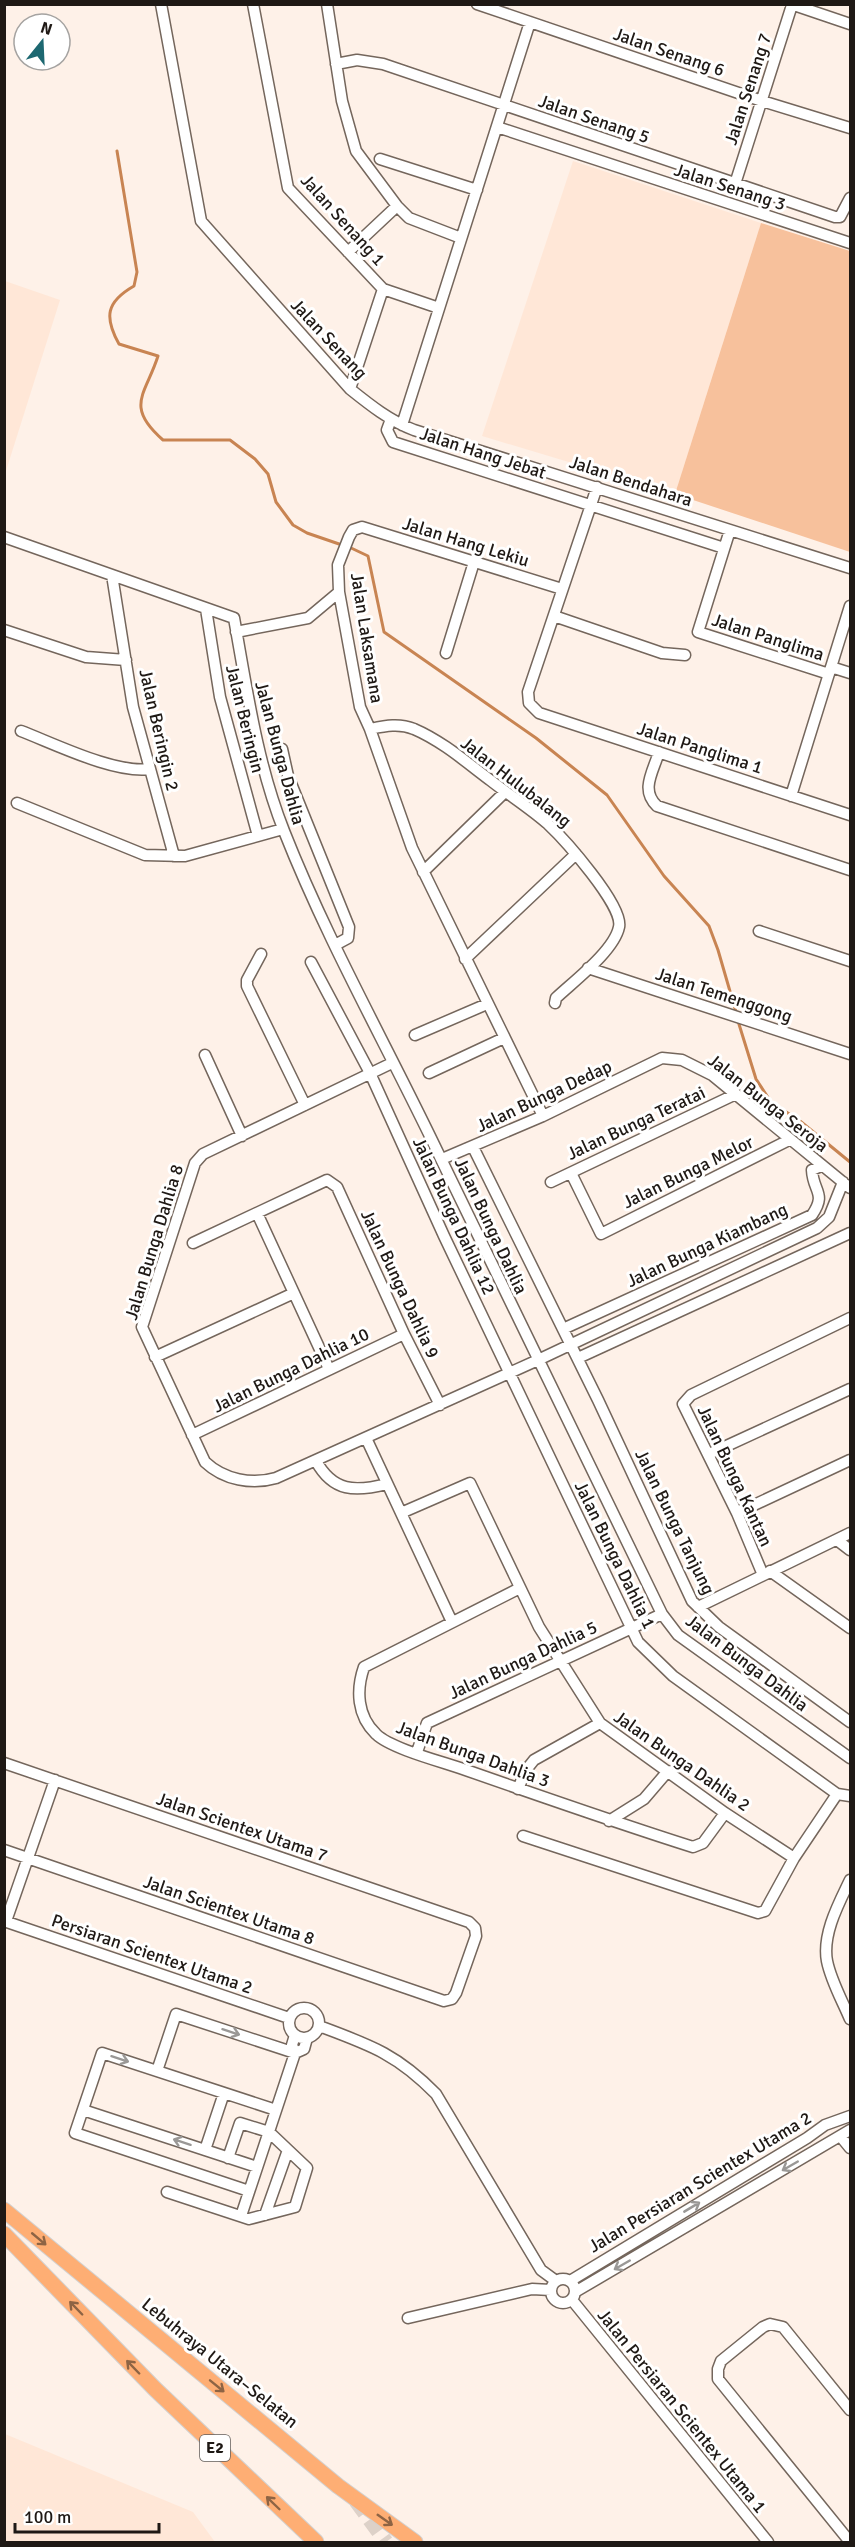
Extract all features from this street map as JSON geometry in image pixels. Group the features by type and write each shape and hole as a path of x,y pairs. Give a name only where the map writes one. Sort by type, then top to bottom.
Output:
{"highway":[{"name":"Lebuhraya Utara–Selatan","path":"4,2210 338,2486 415,2542"},
{"name":"E2","path":"4,2234 155,2389 316,2542"}],"street":[{"name":"Jalan Senang","path":"161,4 201,221 350,389 402,425"},
{"name":"Jalan Senang 1","path":"253,4 288,188 383,289 439,308"},
{"path":"327,4 342,101 356,150 397,206 413,220 461,238"},
{"name":"Jalan Senang 6","path":"477,4 762,101 850,128"},
{"path":"792,5 850,24"},
{"name":"Jalan Senang 7","path":"735,184 792,5"},
{"path":"402,425 530,22"},
{"name":"Jalan Senang 5","path":"336,64 357,60 383,64 835,218 840,217 850,198"},
{"name":"Jalan Senang 3","path":"497,127 850,243"},
{"path":"380,159 477,190"},
{"path":"348,252 397,206"},
{"path":"350,389 383,289"},
{"name":"Jalan Hang Jebat","path":"391,419 387,430 393,442 724,548"},
{"name":"Jalan Bendahara","path":"402,425 850,568"},
{"path":"597,487 554,616 662,652 685,655"},
{"name":"Jalan Hang Lekiu","path":"349,537 353,530 360,527 562,590"},
{"path":"724,548 730,530"},
{"path":"4,537 231,616 235,627 308,618 339,592"},
{"name":"Jalan Laksamana","path":"349,537 338,565 339,592 360,707 412,848 543,1116"},
{"name":"Jalan Panglima","path":"724,548 698,632 830,670 850,673"},
{"path":"446,653 474,562"},
{"name":"Jalan Beringin 2","path":"112,576 133,707 174,856"},
{"path":"791,796 850,606"},
{"name":"Jalan Beringin","path":"206,609 220,697 258,836"},
{"name":"Jalan Panglima 1","path":"554,616 528,692 529,703 539,713 850,815"},
{"name":"Jalan Bunga Dahlia","path":"235,627 245,690 271,792 283,829 335,945 662,1614 678,1635 850,1758"},
{"path":"4,630 86,657 126,660"},
{"name":"Jalan Hulubalang","path":"370,729 391,724 413,729 439,742 547,823 576,854 613,903 619,919 619,927 613,942 588,968"},
{"path":"21,731 119,768 137,771 150,769"},
{"path":"282,749 288,776 349,927 348,938 335,945"},
{"path":"659,752 647,788 649,799 657,806 850,870"},
{"path":"423,872 505,792"},
{"path":"17,803 145,855 185,856 283,829"},
{"path":"465,959 576,854"},
{"path":"759,931 850,961"},
{"path":"261,954 247,980 247,986 305,1105"},
{"name":"Jalan Bunga Dahlia 12","path":"311,962 370,1072 444,1236 510,1373"},
{"path":"555,1003 556,998 588,968"},
{"name":"Jalan Temenggong","path":"588,968 850,1054"},
{"path":"415,1035 487,1004"},
{"path":"429,1074 504,1038"},
{"path":"205,1055 242,1136"},
{"name":"Jalan Bunga Dedap","path":"441,1159 543,1116 659,1060"},
{"name":"Jalan Bunga Seroja","path":"659,1060 682,1060 712,1075 847,1185"},
{"name":"Jalan Bunga Dahlia 8","path":"392,1063 203,1154 195,1163 141,1327 205,1462 211,1468 242,1480 262,1483 316,1461 571,1345 816,1228 829,1217 847,1185"},
{"name":"Jalan Bunga Teratai","path":"551,1182 736,1094"},
{"name":"Jalan Bunga Melor","path":"571,1173 601,1234 789,1140"},
{"name":"Jalan Bunga Tanjung","path":"473,1147 578,1358 692,1601 719,1627 850,1722"},
{"name":"Jalan Bunga Kiambang","path":"563,1329 812,1215 820,1204 821,1195 812,1170 821,1166"},
{"name":"Jalan Bunga Dahlia 9","path":"256,1213 327,1180 337,1187 404,1334 440,1405"},
{"path":"193,1243 256,1213 329,1369"},
{"path":"578,1358 850,1233"},
{"path":"155,1357 294,1293"},
{"name":"Jalan Bunga Kantan","path":"766,1573 683,1404 691,1395 850,1318"},
{"name":"Jalan Bunga Dahlia 10","path":"192,1435 404,1334"},
{"name":"Jalan Bunga Dahlia 1","path":"510,1373 631,1629 647,1653 673,1676 837,1794 850,1796"},
{"path":"709,1454 850,1389"},
{"path":"366,1438 452,1623"},
{"path":"736,1513 850,1460"},
{"path":"316,1461 329,1481 345,1488 387,1484"},
{"name":"Jalan Bunga Dahlia 2","path":"401,1513 470,1483 520,1588 558,1660 600,1723 725,1813 794,1858"},
{"path":"698,1607 850,1533"},
{"path":"837,1540 850,1550"},
{"path":"766,1573 850,1628"},
{"name":"Jalan Bunga Dahlia 3","path":"520,1588 364,1667 358,1683 360,1702 368,1725 386,1742 609,1821 693,1847 704,1843 725,1813"},
{"name":"Jalan Bunga Dahlia 5","path":"417,1752 428,1723 558,1660 662,1614"},
{"path":"518,1789 526,1770 534,1760 600,1723"},
{"name":"Jalan Scientex Utama 7","path":"4,1763 469,1922 476,1928 476,1936 456,1993 452,1999 444,2001"},
{"path":"609,1821 644,1799 668,1771"},
{"path":"5,1921 55,1780"},
{"path":"523,1836 758,1913 765,1911 794,1858 837,1794"},
{"name":"Jalan Scientex Utama 8","path":"4,1851 444,2001"},
{"path":"850,1880 837,1906 830,1931 827,1960 850,2019"},
{"name":"Persiaran Scientex Utama 2","path":"5,1921 289,2018"},
{"path":"157,2071 176,2014 295,2053 304,2049 307,2038 315,2033 319,2026 314,2012 307,2008 299,2009 289,2018 289,2027 295,2035 307,2038"},
{"path":"319,2026 391,2055 417,2074 436,2094 542,2270 554,2285 552,2297 559,2303 574,2296 570,2281 562,2279 554,2285 408,2318"},
{"path":"241,2216 295,2053 292,2045 295,2035"},
{"path":"249,2191 75,2133 102,2053 276,2110"},
{"path":"205,2150 224,2093"},
{"path":"83,2110 257,2167"},
{"name":"Jalan Persiaran Scientex Utama 2","path":"570,2281 825,2125 850,2116"},
{"path":"167,2192 249,2219 295,2207 307,2168 269,2132 240,2122 228,2158"},
{"name":"Jalan Persiaran Scientex Utama 2","path":"574,2296 850,2130"},
{"path":"807,2138 824,2133 841,2137 850,2148"},
{"path":"265,2215 288,2150"},
{"name":"Jalan Persiaran Scientex Utama 1","path":"574,2296 768,2542"},
{"path":"850,2410 787,2331 776,2324 764,2326 721,2361 717,2373 718,2379 850,2542"}],"shaded area":[{"path":"573,161 761,223 675,494 482,436"},
{"path":"761,223 850,251 850,552 675,494"},
{"path":"5,281 60,300 5,474"},
{"path":"5,2434 193,2512 215,2542 5,2542"}],"waterway":[{"path":"117,151 137,272 134,286 113,304 110,318 119,344 158,356 141,400 144,418 163,440 230,440 255,459 268,474 276,502 293,525 307,533 342,545"},
{"path":"349,547 368,556 384,632 536,738 607,795 664,876 709,926 736,1012"},
{"path":"738,1021 756,1079 771,1102 800,1121 850,1162"}],"tunnel":[{"path":"356,2501 386,2542"}]}
